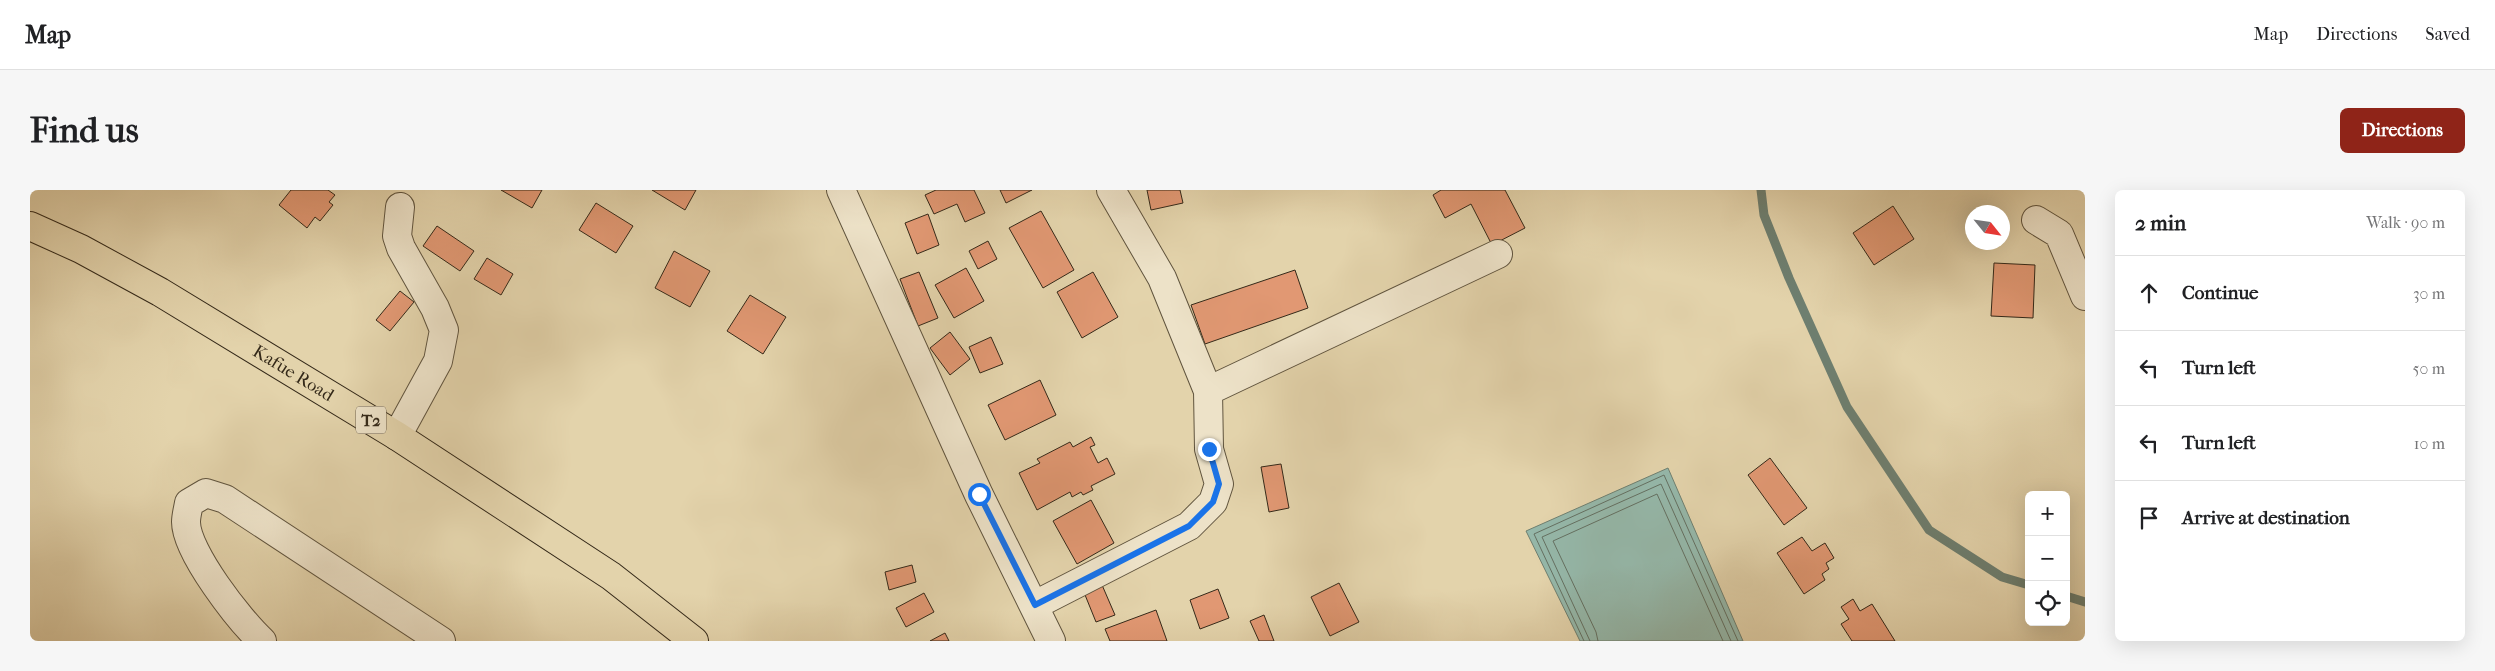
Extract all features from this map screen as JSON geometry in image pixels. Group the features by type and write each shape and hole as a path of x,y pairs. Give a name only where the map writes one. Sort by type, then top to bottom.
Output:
{"highway":[{"name":"Kafue Road","path":"30,226 82,249 160,292 397,436 611,576 694,641"}],"street":[{"path":"841,190 979,494 1051,641"},
{"path":"1035,605 1189,526 1213,502 1219,484 1209,449 1208,391 1162,278 1111,190"},
{"path":"397,436 438,361 444,330 435,308 401,248 397,236 400,207"},
{"path":"2036,220 2059,234 2085,296"},
{"path":"1208,391 1498,254"},
{"path":"262,641 217,589 194,548 186,523 189,503 206,493 225,499 441,641"}],"water":[{"path":"1668,468 1743,641 1580,641 1526,531"}],"building":[{"path":"291,190 328,190 335,195 329,202 333,205 320,221 315,217 307,228 279,205"},
{"path":"501,190 542,190 532,208"},
{"path":"652,190 696,190 685,210"},
{"path":"936,190 974,190 985,213 965,222 957,204 934,214 925,195"},
{"path":"1000,190 1032,190 1006,203"},
{"path":"1147,190 1180,190 1183,203 1151,210"},
{"path":"1441,190 1505,190 1525,228 1492,245 1471,204 1445,218 1433,195"},
{"path":"596,203 633,226 616,253 579,230"},
{"path":"1893,206 1914,239 1874,265 1853,233"},
{"path":"1041,211 1074,270 1043,288 1009,228"},
{"path":"928,214 939,245 917,254 905,223"},
{"path":"437,226 474,251 460,271 423,246"},
{"path":"988,241 997,259 978,269 969,251"},
{"path":"674,251 710,271 690,307 655,288"},
{"path":"487,258 513,274 501,295 474,279"},
{"path":"1994,263 2035,265 2033,318 1991,316"},
{"path":"966,268 984,301 954,318 935,285"},
{"path":"1295,270 1308,308 1205,344 1191,305"},
{"path":"919,272 938,318 918,326 900,279"},
{"path":"1093,272 1118,317 1082,338 1057,292"},
{"path":"400,291 414,302 390,331 376,320"},
{"path":"750,295 786,317 763,354 727,331"},
{"path":"950,332 970,359 950,375 930,348"},
{"path":"991,337 1003,364 980,373 969,347"},
{"path":"1040,380 1056,415 1005,440 988,405"},
{"path":"1091,437 1095,445 1090,447 1098,463 1107,458 1115,474 1091,486 1093,490 1083,495 1081,492 1072,497 1070,492 1037,510 1019,473 1040,463 1037,459 1070,442 1073,447"},
{"path":"1770,458 1807,508 1784,525 1748,475"},
{"path":"1281,464 1289,508 1269,512 1261,467"},
{"path":"1091,500 1114,543 1077,564 1053,521"},
{"path":"1802,537 1812,551 1825,543 1834,558 1826,563 1829,569 1822,574 1825,580 1804,594 1777,553"},
{"path":"912,565 916,582 889,590 885,572"},
{"path":"1099,578 1115,615 1096,622 1081,585"},
{"path":"1339,583 1359,622 1330,636 1311,597"},
{"path":"1218,589 1229,618 1200,629 1190,600"},
{"path":"924,593 934,612 906,627 896,608"},
{"path":"1853,599 1860,611 1872,604 1895,641 1852,641 1841,624 1849,619 1841,607"},
{"path":"1156,610 1167,641 1110,641 1105,629"},
{"path":"1264,615 1274,641 1259,641 1250,621"},
{"path":"945,633 949,641 930,641"}],"waterway":[{"path":"1761,190 1764,215 1789,278 1847,407 1929,530 2002,577 2025,584"},
{"path":"2070,597 2085,602"}],"route":[{"path":"979,494 1035,605 1189,526 1213,502 1219,484 1209,449"}]}
